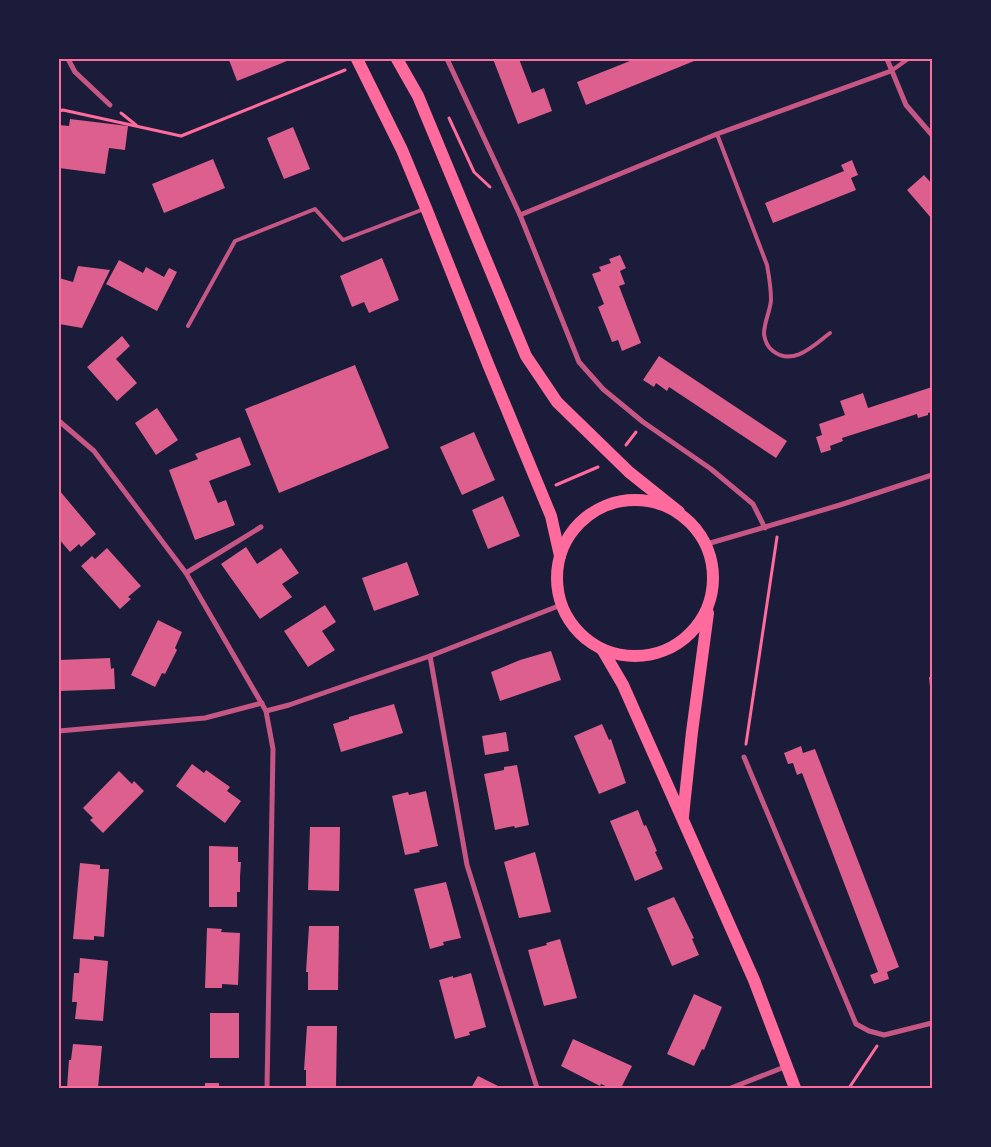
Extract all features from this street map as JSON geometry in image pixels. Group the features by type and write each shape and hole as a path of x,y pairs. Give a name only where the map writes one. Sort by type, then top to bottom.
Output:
{"main road":[{"path":"397,59 418,96 526,356 557,402 629,472 695,527 707,544 713,564 714,585 709,606 682,818"},
{"path":"359,61 402,150 426,208 551,516 560,556"},
{"path":"679,512 656,502 632,499 608,504 587,516 570,534 560,556 557,581 561,605 571,623 585,638 602,649 627,656 653,655 677,645 696,628 709,606"},
{"path":"602,649 623,685 754,980 796,1088"}],"street":[{"path":"68,59 75,72 110,105"},
{"path":"448,59 520,215 579,362 603,389 643,422 711,469 753,504 765,528"},
{"path":"887,59 906,105 932,135"},
{"path":"520,215 717,134 891,70"},
{"path":"59,421 94,452 186,573 266,711 273,750 267,1088"},
{"path":"707,544 765,528 932,475"},
{"path":"186,573 261,527"},
{"path":"266,711 289,705 430,656 561,605"},
{"path":"430,656 467,865 536,1088"},
{"path":"59,731 205,718 262,703"},
{"path":"744,757 856,1024 884,1035 932,1023"},
{"path":"732,1088 788,1065"}],"lane":[{"path":"891,70 908,59"},
{"path":"717,134 766,265 770,281 771,301 764,336 767,345 781,357 794,357 806,351 830,333"},
{"path":"188,326 236,241 315,209 343,240 426,208"}],"path":[{"path":"59,111 63,110 181,136 359,61"},
{"path":"110,105 138,126"},
{"path":"447,116 474,172 494,190"},
{"path":"744,757 779,523"},
{"path":"849,1088 884,1035"}],"building":[{"path":"286,59 287,61 237,81 229,60"},
{"path":"493,59 519,59 532,93 544,88 552,111 518,124"},
{"path":"635,59 699,59 586,105 577,82"},
{"path":"70,119 128,126 125,150 109,148 105,174 59,168 59,125 69,126"},
{"path":"293,127 310,169 284,179 267,138"},
{"path":"213,159 225,188 164,213 152,184"},
{"path":"852,160 858,175 851,178 856,190 773,223 765,203 844,171 841,165"},
{"path":"924,175 932,184 932,219 907,190"},
{"path":"620,255 626,268 620,271 625,284 619,286 641,343 622,351 618,340 612,342 598,307 604,304 592,274 601,271 599,267 611,263 609,259"},
{"path":"382,258 399,300 369,313 364,302 352,307 340,276"},
{"path":"119,260 143,273 146,267 164,277 169,268 177,272 157,311 106,284"},
{"path":"78,266 110,270 82,328 59,324 59,278 73,282"},
{"path":"122,336 130,346 116,359 137,383 117,401 87,367"},
{"path":"659,356 787,441 776,458 669,387 667,391 656,383 654,387 643,380"},
{"path":"355,365 389,448 279,493 245,409"},
{"path":"932,387 932,412 928,413 928,415 918,418 917,414 842,438 843,441 830,446 831,450 821,453 816,437 822,435 819,424 845,415 840,401 863,393 868,408"},
{"path":"157,408 178,440 156,455 135,423"},
{"path":"474,432 495,480 462,495 440,447"},
{"path":"240,437 251,465 209,481 218,503 226,500 235,525 195,540 169,470 198,459 195,454"},
{"path":"59,490 96,534 81,547 79,544 70,552 59,539"},
{"path":"503,496 520,536 488,549 472,510"},
{"path":"246,547 257,564 281,548 299,573 282,584 292,597 260,619 221,564"},
{"path":"107,548 141,586 128,597 131,599 120,609 81,566 92,556 95,559"},
{"path":"407,562 419,595 374,611 362,578"},
{"path":"325,605 336,622 322,631 335,650 308,667 284,631"},
{"path":"158,620 182,632 175,648 177,650 165,674 162,673 155,687 131,675"},
{"path":"551,651 561,680 500,701 491,672 520,660"},
{"path":"110,658 111,669 114,668 115,689 59,691 59,660"},
{"path":"929,677 932,677 932,696 931,696"},
{"path":"394,704 403,733 341,752 333,724 349,719 349,717"},
{"path":"602,724 609,740 611,739 626,783 599,794 574,736"},
{"path":"506,732 509,751 485,755 482,736"},
{"path":"801,746 803,753 815,749 899,967 887,972 889,979 874,984 870,975 878,972 802,773 797,775 793,763 788,764 784,753"},
{"path":"192,764 204,773 206,770 230,787 227,791 241,801 225,823 176,786"},
{"path":"517,765 529,825 495,830 484,774"},
{"path":"119,771 132,784 134,781 144,791 103,833 90,820 93,818 83,808"},
{"path":"426,791 438,846 405,855 392,796 408,792 409,795"},
{"path":"638,810 644,826 646,825 663,869 635,881 610,821"},
{"path":"310,827 340,827 339,891 308,890"},
{"path":"209,846 238,847 238,862 241,862 240,892 237,892 237,907 209,907"},
{"path":"535,852 551,912 519,918 504,862"},
{"path":"80,863 100,865 100,869 109,869 104,937 94,936 94,940 73,939"},
{"path":"446,882 461,938 443,942 444,945 430,949 414,889"},
{"path":"674,897 694,938 692,939 699,955 672,966 647,908"},
{"path":"309,926 339,926 338,990 308,990 308,972 306,972"},
{"path":"207,928 222,929 221,932 240,933 238,985 222,984 222,988 205,988"},
{"path":"560,939 577,998 544,1006 528,950"},
{"path":"80,958 108,961 103,1021 75,1019 77,1002 72,1002 74,973 79,973"},
{"path":"471,973 486,1027 469,1032 470,1035 455,1039 439,980"},
{"path":"694,994 722,1007 704,1050 702,1049 694,1066 667,1054"},
{"path":"210,1013 239,1013 239,1058 210,1058"},
{"path":"307,1026 337,1026 336,1088 306,1088 306,1070 304,1070"},
{"path":"573,1039 632,1066 621,1088 610,1088 601,1084 600,1086 561,1066"},
{"path":"73,1044 102,1046 98,1088 67,1088 69,1060 71,1060"},
{"path":"478,1076 502,1088 471,1088"},
{"path":"205,1083 219,1083 219,1086 228,1088 205,1088"}]}
